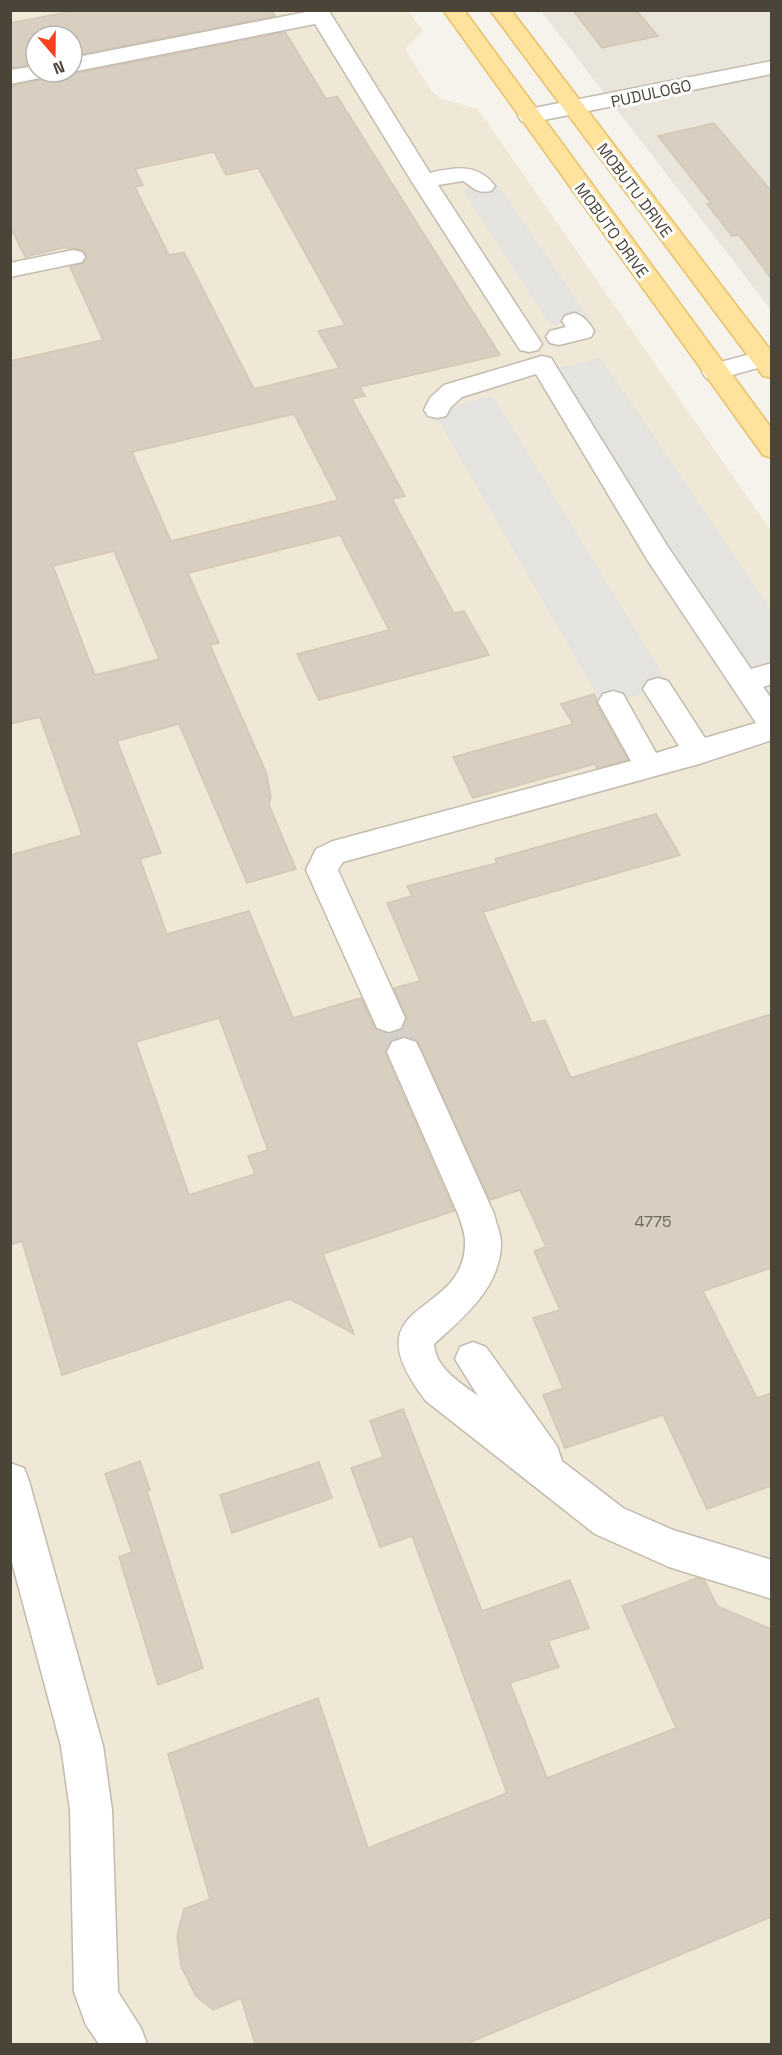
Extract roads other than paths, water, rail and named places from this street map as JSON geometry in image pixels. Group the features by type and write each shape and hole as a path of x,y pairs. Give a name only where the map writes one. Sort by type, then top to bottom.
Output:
{"main road":[{"name":"MOBUTO DRIVE","path":"453,10 771,449"},
{"name":"MOBUTU DRIVE","path":"500,10 573,109 769,362"},
{"path":"500,75 542,67"}],"street":[{"path":"84,62 319,13 424,182 529,344"},
{"name":"PUDULOGO","path":"530,116 771,67"},
{"path":"424,182 457,174 469,174 478,179 483,186"},
{"path":"10,270 74,256"},
{"path":"715,372 769,362"},
{"path":"437,410 439,404 453,391 477,392 542,364 658,555 758,677 771,723"},
{"path":"658,689 699,753"},
{"path":"613,702 648,767"},
{"path":"389,1018 322,870 327,858 341,849 699,753 771,729"},
{"path":"404,1052 476,1214 483,1242 474,1278 466,1292 417,1336 414,1345 416,1357 439,1389 609,1521 650,1539 771,1580"},
{"path":"473,1359 566,1489"},
{"path":"10,1481 82,1746 90,1793 96,1992 102,2009 125,2044"}],"tunnel":[{"path":"389,1018 404,1052"}]}
